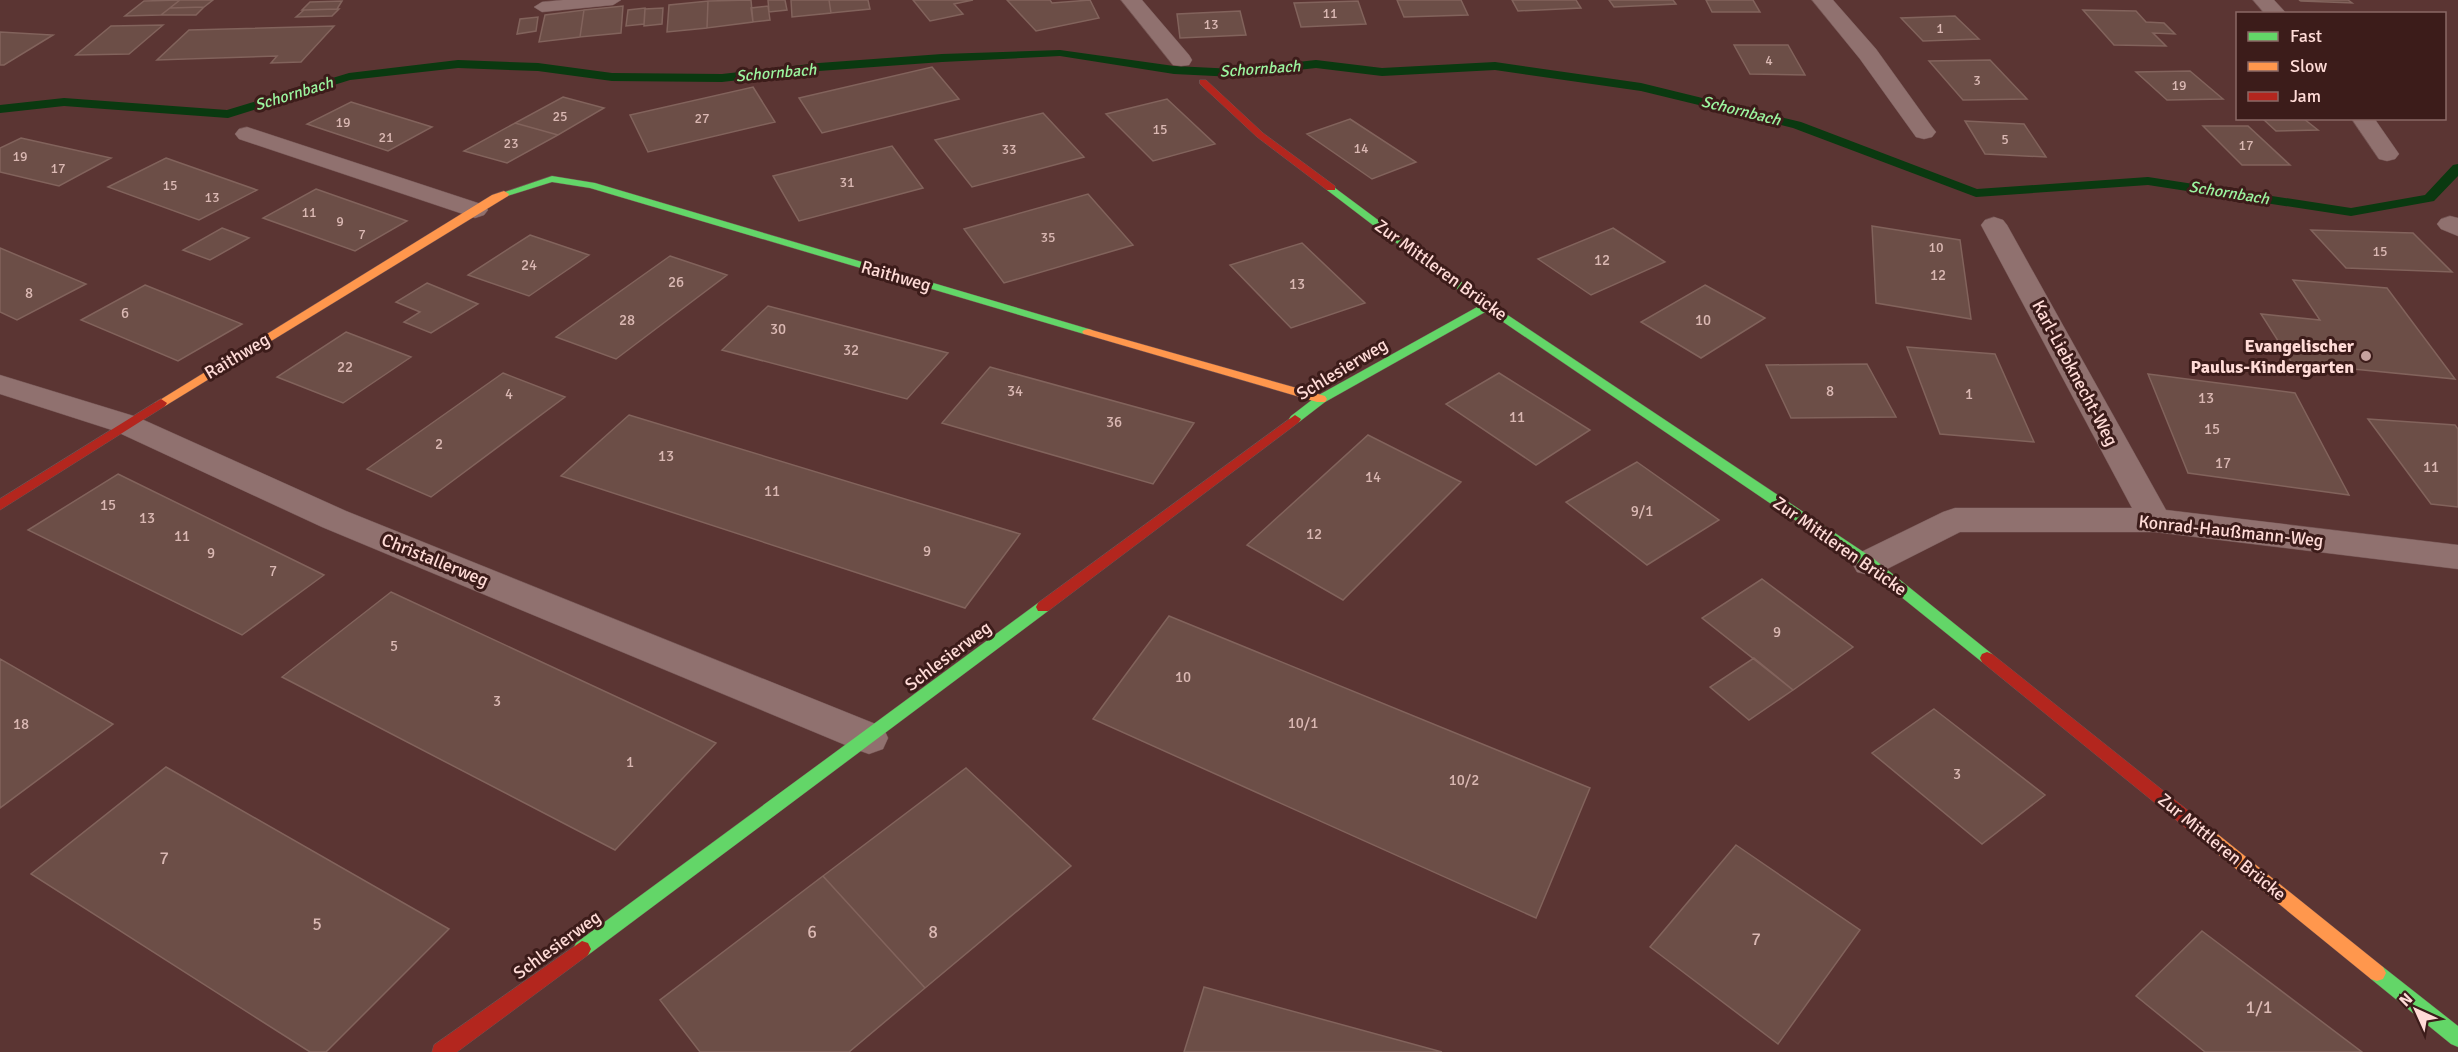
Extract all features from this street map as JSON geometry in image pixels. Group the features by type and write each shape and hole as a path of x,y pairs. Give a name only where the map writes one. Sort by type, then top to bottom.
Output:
{"street":[{"path":"1131,0 1181,60"},
{"path":"1822,0 1868,54 1924,132"},
{"path":"2263,0 2275,12"},
{"name":"Zur Mittleren Brücke","path":"1203,82 1260,135 1487,306 1869,563 2458,1038"},
{"path":"2363,120 2387,154"},
{"path":"247,134 475,210"},
{"name":"Raithweg","path":"0,505 126,424 496,197 552,179 591,185 768,239 1321,399"},
{"name":"Karl-Liebknecht-Weg","path":"1994,225 2155,520"},
{"name":"Schlesierweg","path":"441,1052 869,738 1321,399 1487,306"},
{"name":"Christallerweg","path":"0,384 126,424 334,519 869,738"},
{"name":"Konrad-Haußmann-Weg","path":"1869,563 1955,520 2155,520 2458,557"}],"lane":[{"path":"542,7 613,0"}],"building":[{"path":"180,0 161,15 125,16 144,1"},
{"path":"180,0 213,0 204,7 170,8"},
{"path":"751,0 753,22 707,28 708,1"},
{"path":"768,0 785,0 787,10 769,12"},
{"path":"791,0 829,0 831,13 792,17"},
{"path":"829,0 868,0 870,9 831,13"},
{"path":"913,0 973,0 954,4 963,14 930,21"},
{"path":"1007,0 1050,0 1052,3 1090,0 1099,18 1036,31"},
{"path":"1397,0 1461,0 1468,15 1404,17"},
{"path":"1512,0 1576,0 1581,8 1518,11"},
{"path":"1609,0 1673,0 1676,4 1614,7"},
{"path":"1706,0 1753,0 1760,12 1712,12"},
{"path":"2299,0 2348,0 2352,3 2301,1"},
{"path":"342,1 337,9 302,10 310,2"},
{"path":"708,1 707,28 667,32 669,5"},
{"path":"1358,1 1366,24 1301,27 1294,3"},
{"path":"623,6 621,33 580,37 584,10"},
{"path":"768,6 770,20 753,22 751,8"},
{"path":"204,7 196,15 161,15 170,8"},
{"path":"645,8 644,24 626,26 628,10"},
{"path":"663,8 662,24 644,26 645,9"},
{"path":"339,9 332,16 296,17 304,10"},
{"path":"584,10 580,37 539,42 545,15"},
{"path":"2083,10 2136,11 2146,22 2164,23 2175,34 2153,33 2166,46 2114,45"},
{"path":"1240,11 1246,35 1180,38 1177,14"},
{"path":"1955,16 1979,39 1923,41 1901,18"},
{"path":"538,17 536,31 517,34 520,19"},
{"path":"163,25 129,54 76,55 111,26"},
{"path":"334,26 301,62 271,63 277,56 157,60 189,30"},
{"path":"0,32 53,35 4,65 0,65"},
{"path":"1734,45 1788,45 1805,75 1750,74"},
{"path":"1990,60 2027,99 1963,100 1929,61"},
{"path":"932,67 959,99 822,133 799,98"},
{"path":"2190,71 2223,99 2167,100 2136,72"},
{"path":"753,87 775,122 648,152 630,115"},
{"path":"563,97 604,108 558,135 515,123"},
{"path":"1167,99 1215,144 1153,161 1106,114"},
{"path":"351,102 432,127 388,151 307,124"},
{"path":"1043,113 1084,157 972,187 935,140"},
{"path":"1350,119 1416,162 1372,179 1307,134"},
{"path":"2264,120 2305,120 2318,130 2276,131"},
{"path":"1965,121 2024,124 2046,157 1985,154"},
{"path":"515,123 558,135 507,163 464,151"},
{"path":"2203,126 2248,126 2290,165 2242,165"},
{"path":"21,138 111,158 59,186 0,172 0,148"},
{"path":"892,146 923,188 799,221 773,176"},
{"path":"166,158 257,190 199,220 108,187"},
{"path":"316,189 407,221 355,251 263,218"},
{"path":"1088,194 1133,245 1004,283 964,229"},
{"path":"1872,226 1960,240 1971,319 1876,303"},
{"path":"222,228 249,238 210,260 183,250"},
{"path":"1613,228 1665,262 1591,295 1538,259"},
{"path":"2311,230 2413,233 2452,272 2346,268"},
{"path":"530,235 589,255 529,296 468,275"},
{"path":"1302,243 1365,303 1291,328 1230,265"},
{"path":"0,248 86,284 17,320 0,312"},
{"path":"670,256 727,275 616,359 556,337"},
{"path":"2293,280 2387,288 2455,379 2292,363 2261,314 2320,320"},
{"path":"427,283 478,304 431,333 404,322 420,312 396,302"},
{"path":"145,285 242,324 178,361 81,320"},
{"path":"1705,285 1765,318 1701,358 1641,322"},
{"path":"768,306 948,353 907,399 722,350"},
{"path":"346,332 411,357 343,403 277,377"},
{"path":"1907,347 1995,354 2034,442 1940,434"},
{"path":"1867,364 1896,417 1791,418 1766,365"},
{"path":"990,367 1194,423 1153,484 942,423"},
{"path":"503,373 565,397 431,497 367,469"},
{"path":"1499,373 1590,430 1536,465 1446,404"},
{"path":"2148,374 2295,393 2349,495 2188,473"},
{"path":"629,415 1020,534 965,608 561,476"},
{"path":"2368,419 2455,425 2458,429 2458,507 2431,504"},
{"path":"1368,435 1461,482 1343,600 1247,545"},
{"path":"1637,462 1719,520 1647,565 1566,502"},
{"path":"118,474 324,575 242,635 28,530"},
{"path":"1762,579 1853,647 1793,690 1702,618"},
{"path":"391,592 716,743 615,850 282,677"},
{"path":"1169,616 1590,788 1536,918 1093,719"},
{"path":"1754,658 1793,690 1749,720 1710,687"},
{"path":"0,659 113,724 0,808"},
{"path":"1934,709 2045,795 1982,844 1872,753"},
{"path":"166,767 449,929 326,1052 310,1052 31,874"},
{"path":"966,768 1071,866 925,988 823,876"},
{"path":"1736,845 1860,930 1778,1044 1650,947"},
{"path":"823,876 925,988 849,1052 700,1052 660,1000"},
{"path":"2202,931 2362,1052 2205,1052 2136,996"},
{"path":"1204,987 1442,1052 1184,1052"}],"waterway":[{"name":"Schornbach","path":"0,109 64,102 228,114 349,77 458,64 538,67 612,77 722,78 819,67 942,58 1060,53 1174,70 1235,73 1316,64 1382,72 1495,66 1641,87 1797,125 1976,193 2148,181 2351,212 2429,198 2458,168"}],"traffic: fast":[{"path":"504,194 552,179 591,185 1088,332"},
{"path":"1331,188 1487,306 1869,563 1987,658"},
{"path":"1295,419 1321,399 1487,306"},
{"path":"582,949 1043,607"},
{"path":"2377,973 2458,1038"}],"traffic: slow":[{"path":"161,403 504,194"},
{"path":"1088,332 1321,399"},
{"path":"2209,837 2377,973"}],"traffic: jam":[{"path":"1203,82 1260,135 1331,188"},
{"path":"0,505 161,403"},
{"path":"1043,607 1295,419"},
{"path":"1987,658 2209,837"},
{"path":"441,1052 582,949"}],"place":[{"name":"Evangelischer Paulus-Kindergarten","path":"2366,356"}]}
